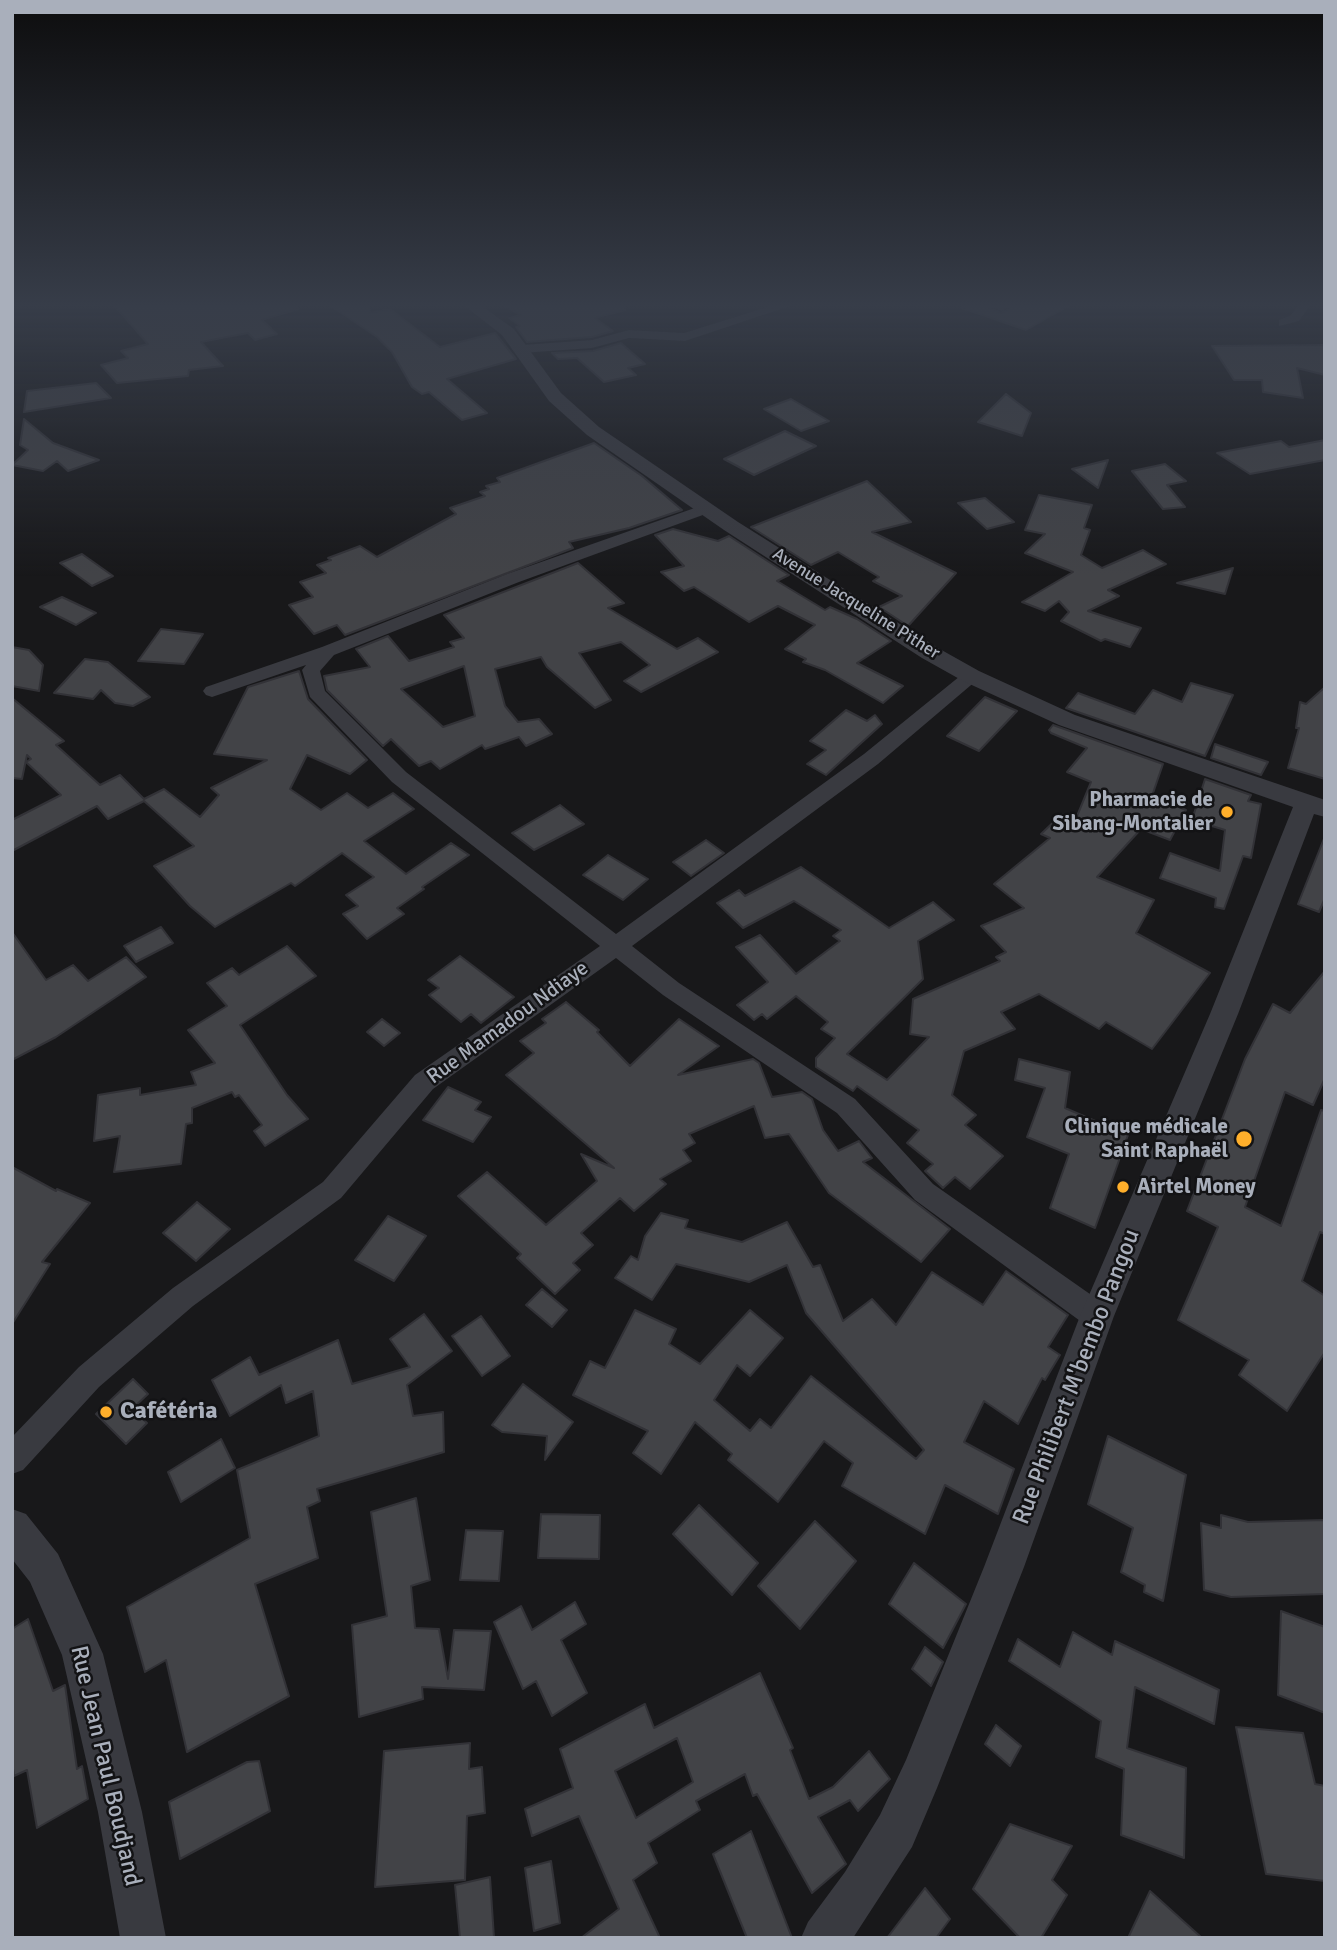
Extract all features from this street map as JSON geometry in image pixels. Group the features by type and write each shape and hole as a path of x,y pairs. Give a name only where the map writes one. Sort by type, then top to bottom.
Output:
{"street":[{"name":"Avenue Jacqueline Pither","path":"554,395 577,419 706,509 876,620 971,676 1110,737 1315,806"},
{"path":"212,691 328,651 513,578 706,509"},
{"path":"328,651 312,670 316,692 400,777 671,989 846,1106 925,1192 1097,1317"},
{"name":"Rue Mamadou Ndiaye","path":"12,1459 89,1377 183,1297 332,1190 424,1083 451,1060 513,1022 615,944 871,759 971,676"},
{"name":"Rue Philibert M'bembo Pangou","path":"824,1938 861,1888 896,1831 922,1773 1004,1567 1097,1317 1315,806"},
{"name":"Rue Jean Paul Boudjand","path":"12,1528 44,1568 82,1654 120,1812 143,1938"}],"building":[{"path":"26,395 108,395 111,398 24,412"},
{"path":"433,395 466,395 487,413 462,420"},
{"path":"1005,395 1031,413 1022,436 978,422"},
{"path":"791,399 829,421 801,431 764,409"},
{"path":"24,419 53,443 99,460 68,471 57,461 43,471 12,465 28,450 20,445"},
{"path":"785,431 816,446 754,475 724,459"},
{"path":"1325,440 1325,460 1250,474 1217,453 1281,441 1289,447"},
{"path":"594,443 642,476 682,510 629,528 569,542 573,548 345,635 337,625 314,634 289,605 313,597 300,582 326,573 317,565 331,560 328,558 360,546 377,557 456,514 450,508 485,496 480,492 489,489 486,486 500,482 497,478"},
{"path":"1108,460 1098,488 1072,469"},
{"path":"1165,464 1186,481 1167,485 1185,507 1163,509 1132,471"},
{"path":"867,481 911,522 872,532 956,573 908,626 879,607 902,596 873,581 879,577 838,552 811,565 751,527"},
{"path":"1039,495 1092,505 1084,528 1090,530 1081,555 1102,568 1143,550 1166,564 1108,590 1119,596 1088,611 1141,628 1130,647 1105,639 1101,641 1061,621 1069,612 1059,601 1045,611 1022,602 1073,572 1025,553 1045,534 1025,530"},
{"path":"985,498 1014,522 987,529 958,503"},
{"path":"673,529 718,541 729,536 789,575 777,581 825,610 830,607 857,619 891,641 857,663 903,686 883,703 825,670 803,662 806,659 785,649 815,625 778,606 749,622 694,587 684,591 661,572 684,566 655,535"},
{"path":"82,554 113,576 92,586 60,563"},
{"path":"578,563 624,603 608,608 677,649 698,638 718,652 641,692 624,681 650,665 621,642 579,653 611,700 595,708 547,667 541,657 495,669 505,706 518,722 539,719 552,734 526,746 519,737 485,749 482,745 440,769 431,761 419,766 391,739 383,746 327,690 324,676 370,667 356,649 388,636 409,661 454,647 450,642 464,638 444,615","holes":["464,666 475,716 443,727 401,689"]},
{"path":"1233,568 1225,594 1177,583"},
{"path":"62,597 96,613 76,625 40,607"},
{"path":"161,629 203,634 184,664 138,661"},
{"path":"12,647 29,650 43,665 39,691 12,686"},
{"path":"85,659 108,662 150,697 133,706 115,703 101,690 93,699 54,693"},
{"path":"299,671 308,699 367,760 350,774 307,755 290,789 321,810 347,793 368,808 393,793 414,809 364,841 406,874 451,843 469,855 422,887 424,889 397,908 404,914 367,939 343,914 358,906 346,895 374,877 342,853 295,886 291,883 215,927 190,906 154,866 194,846 144,801 108,819 97,806 12,851 12,820 61,795 26,762 31,759 27,755 22,779 12,778 12,698 64,741 56,745 100,785 120,775 144,799 164,789 200,817 219,795 211,788 267,760 214,754 248,687"},
{"path":"1191,683 1233,695 1205,756 1066,708 1078,693 1135,714 1153,690 1182,702"},
{"path":"1325,687 1325,779 1288,768 1299,728 1296,728 1300,702 1306,704"},
{"path":"985,697 1017,711 979,751 947,736"},
{"path":"846,710 867,721 875,715 882,724 826,775 807,764 826,750 810,741"},
{"path":"1053,725 1163,764 1152,796 1186,810 1170,840 1141,829 1097,877 1154,900 1136,933 1210,973 1152,1049 1106,1022 1099,1029 1039,994 1001,1012 1015,1029 964,1051 952,1095 976,1115 965,1125 1003,1156 970,1189 955,1177 943,1188 925,1171 933,1164 907,1143 919,1130 857,1086 853,1091 816,1067 816,1058 835,1038 821,1029 828,1022 796,996 767,1019 762,1014 754,1020 737,1005 768,982 736,947 760,935 796,974 840,941 833,936 841,930 794,901 743,928 717,903 739,890 745,896 801,867 889,928 933,902 954,920 918,941 923,979 847,1054 887,1080 929,1037 910,1034 913,999 1000,961 996,957 1006,952 981,926 1024,908 994,884 1050,838 1041,834 1062,814 1075,821 1091,782 1067,772 1087,748 1051,733 1049,730"},
{"path":"1215,744 1268,762 1261,775 1211,758"},
{"path":"1205,779 1251,795 1248,801 1261,804 1251,858 1243,856 1224,909 1215,907 1216,898 1160,878 1170,853 1220,871 1225,830 1192,820"},
{"path":"560,805 584,824 534,850 512,833"},
{"path":"1325,836 1325,898 1319,912 1298,904"},
{"path":"706,840 724,853 691,876 673,862"},
{"path":"608,855 648,879 623,900 583,875"},
{"path":"161,927 173,943 136,962 124,946"},
{"path":"12,932 46,980 73,965 88,981 126,957 146,977 56,1037 12,1060"},
{"path":"287,946 316,976 240,1025 287,1095 308,1119 265,1146 254,1131 262,1125 239,1095 235,1097 232,1092 192,1108 192,1123 186,1124 181,1164 114,1172 120,1136 94,1141 98,1095 140,1088 140,1095 196,1085 191,1072 215,1063 188,1030 227,1006 207,983 232,968 239,975"},
{"path":"460,956 514,997 481,1023 471,1014 461,1022 429,995 439,988 428,980"},
{"path":"1325,971 1325,1078 1313,1105 1285,1092 1245,1207 1281,1226 1321,1110 1325,1111 1325,1234 1320,1232 1302,1281 1325,1296 1325,1352 1287,1411 1239,1375 1249,1360 1178,1320 1218,1227 1187,1211 1245,1059 1273,1004 1290,1013"},
{"path":"566,1002 599,1030 597,1032 630,1066 679,1019 719,1046 678,1075 753,1059 759,1063 772,1097 802,1092 812,1099 823,1130 838,1151 859,1141 872,1158 863,1162 950,1229 921,1262 829,1193 789,1134 765,1138 754,1106 689,1134 695,1143 683,1150 691,1161 660,1179 666,1184 634,1211 620,1198 581,1233 593,1245 573,1263 580,1270 555,1294 517,1258 521,1254 458,1196 487,1172 546,1225 597,1181 581,1154 614,1168 506,1075 534,1053 520,1041 546,1023 542,1019"},
{"path":"382,1019 400,1033 384,1046 367,1032"},
{"path":"1019,1059 1070,1072 1065,1108 1128,1135 1095,1228 1050,1208 1069,1154 1027,1137 1045,1088 1015,1080"},
{"path":"448,1087 481,1102 475,1110 491,1117 473,1142 423,1120"},
{"path":"12,1167 56,1191 57,1189 90,1203 42,1262 50,1264 12,1324"},
{"path":"197,1202 230,1229 196,1261 163,1233"},
{"path":"661,1213 688,1220 685,1228 742,1242 787,1222 813,1267 820,1265 843,1321 872,1299 896,1325 932,1272 983,1305 1006,1271 1068,1315 1048,1347 1060,1355 1045,1380 1042,1378 1018,1424 984,1401 964,1442 1014,1469 998,1514 945,1485 925,1534 842,1486 853,1463 824,1441 778,1502 728,1460 732,1454 695,1422 661,1474 633,1453 648,1431 573,1395 590,1361 605,1368 635,1310 676,1329 669,1344 700,1364 750,1310 783,1338 750,1376 737,1365 714,1400 750,1431 760,1419 771,1428 811,1376 916,1459 924,1450 806,1313 787,1265 749,1282 676,1264 652,1300 615,1278 631,1256 638,1260 645,1236"},
{"path":"388,1216 426,1236 394,1281 355,1260"},
{"path":"542,1289 567,1310 552,1327 526,1305"},
{"path":"424,1314 452,1351 407,1385 413,1416 443,1412 444,1452 317,1489 320,1501 307,1507 318,1558 255,1584 289,1696 187,1752 166,1660 145,1672 127,1607 250,1538 237,1470 319,1436 313,1391 286,1403 281,1385 230,1416 212,1380 250,1357 259,1375 338,1340 352,1384 410,1367 390,1339"},
{"path":"481,1316 510,1356 482,1376 452,1336"},
{"path":"133,1379 148,1394 132,1409 147,1423 126,1444 96,1414"},
{"path":"523,1384 573,1422 545,1460 547,1436 502,1432 492,1425"},
{"path":"1108,1436 1186,1475 1163,1601 1144,1592 1145,1585 1121,1572 1133,1528 1088,1504"},
{"path":"221,1439 235,1468 181,1502 168,1472"},
{"path":"416,1498 430,1580 411,1586 415,1628 439,1629 448,1679 454,1630 491,1631 484,1690 422,1687 423,1699 359,1717 352,1625 387,1616 371,1512"},
{"path":"699,1505 758,1563 732,1595 673,1534"},
{"path":"541,1514 600,1515 599,1559 538,1558"},
{"path":"1221,1515 1248,1522 1325,1520 1325,1594 1231,1597 1204,1590 1201,1523 1221,1528"},
{"path":"815,1521 856,1561 800,1629 758,1586"},
{"path":"466,1530 503,1531 499,1581 460,1580"},
{"path":"914,1563 966,1604 943,1648 889,1604"},
{"path":"575,1602 586,1624 561,1640 587,1693 552,1716 536,1681 523,1689 494,1622 521,1606 532,1630"},
{"path":"1281,1611 1325,1627 1325,1713 1278,1695"},
{"path":"28,1619 53,1691 65,1685 77,1769 82,1766 88,1799 37,1828 27,1770 14,1776 12,1761 12,1629"},
{"path":"1073,1632 1112,1655 1115,1641 1219,1690 1214,1724 1135,1687 1127,1748 1186,1768 1184,1858 1121,1835 1124,1769 1096,1757 1101,1721 1009,1661 1018,1639 1060,1667"},
{"path":"925,1647 943,1662 931,1686 912,1669"},
{"path":"760,1673 793,1748 790,1750 809,1799 833,1787 869,1751 890,1779 858,1811 850,1800 818,1817 846,1864 812,1893 757,1794 753,1796 745,1774 696,1801 700,1810 648,1843 657,1863 633,1880 660,1938 581,1938 619,1909 579,1816 532,1836 525,1809 573,1788 560,1749 645,1704 654,1728","holes":["677,1738 693,1782 636,1818 615,1771"]},
{"path":"996,1725 1021,1746 1010,1766 985,1744"},
{"path":"1236,1727 1303,1733 1315,1784 1325,1786 1325,1881 1266,1874"},
{"path":"470,1743 469,1769 482,1767 485,1813 467,1816 465,1880 375,1887 384,1751"},
{"path":"259,1761 270,1811 180,1859 169,1802 247,1762"},
{"path":"1010,1824 1072,1846 1052,1880 1067,1895 1041,1938 1020,1938 973,1889"},
{"path":"751,1831 792,1938 747,1938 713,1854"},
{"path":"551,1861 560,1923 534,1931 525,1868"},
{"path":"490,1877 494,1938 460,1938 455,1885"},
{"path":"925,1888 950,1919 936,1938 887,1938"},
{"path":"1150,1891 1202,1938 1128,1938"}],"place":[{"name":"Pharmacie de Sibang-Montalier","path":"1227,812"},
{"name":"Clinique médicale Saint Raphaël","path":"1244,1139"},
{"name":"Airtel Money","path":"1123,1187"},
{"name":"Cafétéria","path":"106,1412"}]}
